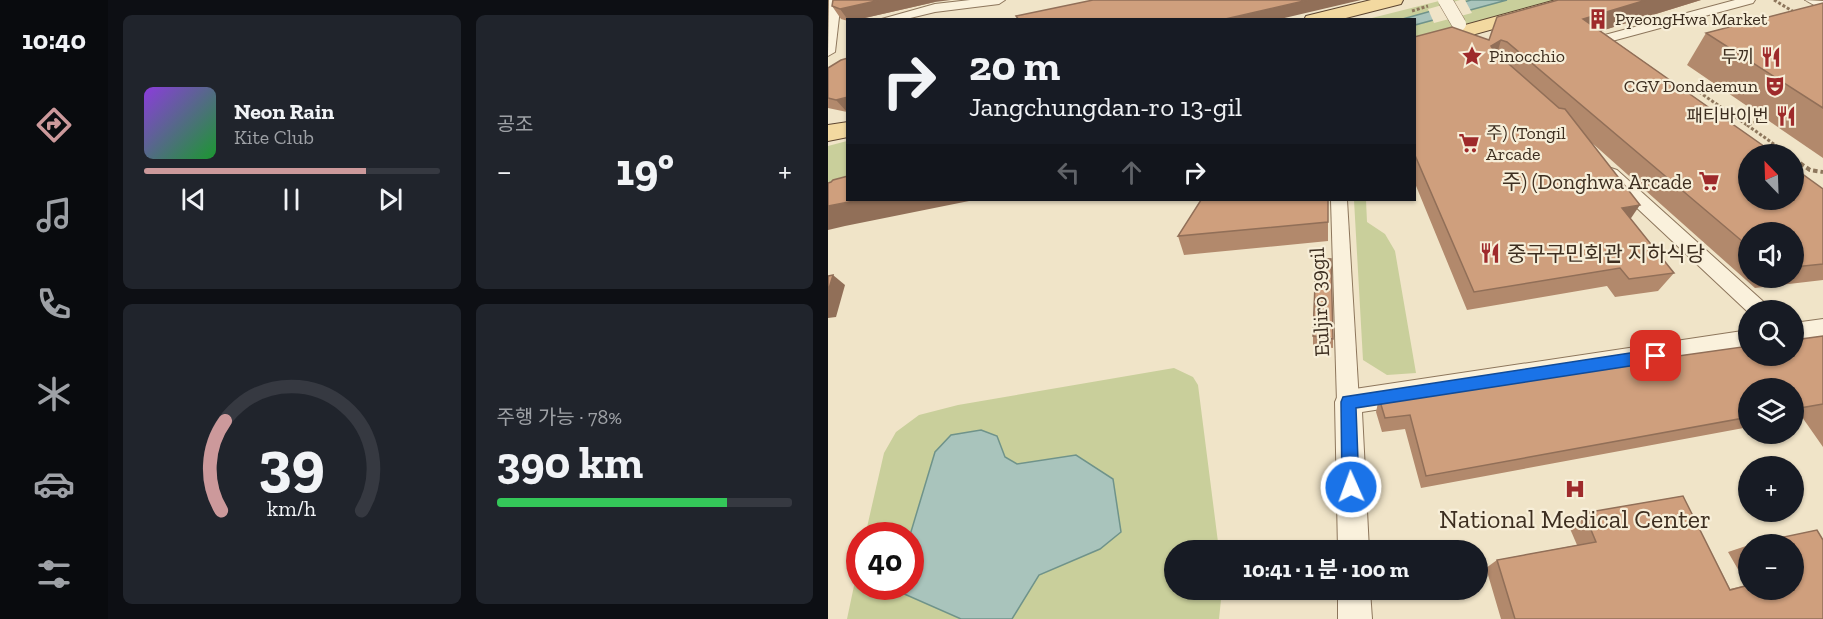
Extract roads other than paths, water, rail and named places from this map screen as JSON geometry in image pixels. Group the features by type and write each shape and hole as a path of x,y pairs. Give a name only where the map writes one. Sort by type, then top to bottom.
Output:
{"main road":[{"path":"1321,18 1394,0"},
{"path":"1416,44 1577,0"},
{"path":"828,133 846,129"}],"street":[{"path":"828,52 835,0"},
{"path":"892,18 935,8 999,0"},
{"path":"1445,0 1463,32"},
{"path":"1610,57 1591,43 1749,0"},
{"path":"1811,0 1823,6"},
{"path":"830,31 846,27"},
{"path":"1597,162 1748,300"},
{"name":"Euljiro 39gil","path":"1339,201 1348,402"},
{"path":"1804,332 1823,329"},
{"path":"1353,540 1348,402 1738,343"},
{"path":"1354,600 1355,619"}],"water":[{"path":"1471,0 1507,0 1416,25 1416,18 1406,18"},
{"path":"981,430 997,436 1005,457 1017,464 1076,455 1113,479 1121,532 1100,549 1039,575 1012,619 961,619 918,600 924,600 924,522 914,522 935,452 951,435"}],"place":[{"name":"PyeongHwa Market","path":"1598,19"},
{"name":"Pinocchio","path":"1472,56"},
{"name":"두끼","path":"1771,57"},
{"name":"CGV Dondaemun","path":"1775,86"},
{"name":"패티바이번","path":"1786,116"},
{"name":"주) (Tongil Arcade","path":"1469,143"},
{"name":"주) (Donghwa Arcade","path":"1709,181"},
{"name":"중구구민회관 지하식당","path":"1490,253"},
{"name":"National Medical Center","path":"1575,489"}]}
